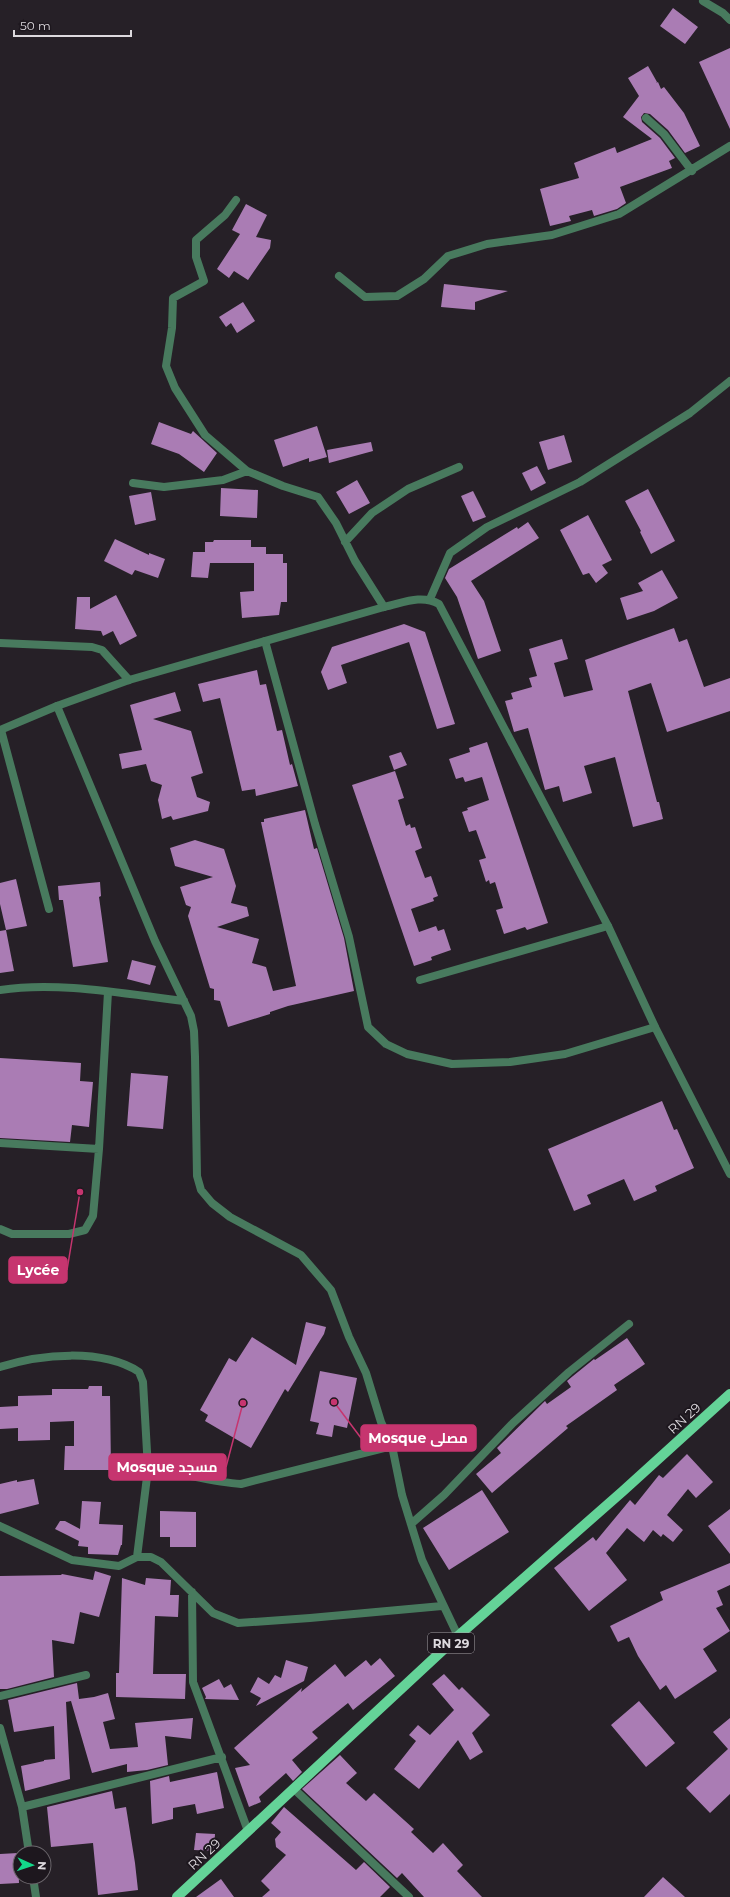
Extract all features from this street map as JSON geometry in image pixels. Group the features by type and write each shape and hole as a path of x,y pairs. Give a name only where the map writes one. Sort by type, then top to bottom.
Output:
{"main road":[{"name":"RN 29","path":"176,1896 294,1789 458,1636 623,1491 730,1394"}],"street":[{"path":"703,1 723,13 730,20"},
{"path":"646,118 664,134 692,171"},
{"path":"339,276 364,297 397,296 424,279 448,256 487,244 552,234 620,214 692,171 730,146"},
{"path":"236,200 225,216 196,240 196,257 204,281 173,298 172,328 166,366 175,388 205,435 247,471 283,486 318,497 336,523 345,542 384,607"},
{"path":"430,599 450,553 487,527 587,478 690,413 730,381"},
{"path":"345,542 372,512 408,489 459,467"},
{"path":"133,483 164,486 223,480 247,471"},
{"path":"49,909 0,730 57,706 129,680 384,607 422,598 430,599 439,604 608,926 655,1027 730,1174"},
{"path":"265,641 315,824 349,937 368,1027 386,1044 407,1054 452,1064 510,1062 565,1054 655,1027"},
{"path":"0,643 92,647 102,650 129,680"},
{"path":"57,706 155,941 191,1016 194,1031 197,1176 201,1190 212,1203 230,1217 300,1255 332,1290 349,1337 366,1373 381,1422 392,1446 402,1495 422,1560 442,1606 458,1636"},
{"path":"420,980 608,926"},
{"path":"0,990 26,986 108,992 184,1001"},
{"path":"0,1229 12,1234 69,1234 84,1230 93,1216 99,1149 108,992"},
{"path":"0,1143 99,1149"},
{"path":"411,1524 444,1495 513,1424 570,1372 629,1324"},
{"path":"0,1367 53,1356 90,1357 117,1361 139,1372 143,1382 148,1469 137,1557"},
{"path":"148,1469 179,1472 218,1482 242,1484 392,1446"},
{"path":"0,1526 72,1560 119,1566 137,1557 151,1557 161,1562 213,1613 238,1623 442,1606"},
{"path":"192,1592 193,1682 222,1757 248,1831"},
{"path":"0,1696 86,1675"},
{"path":"0,1728 22,1807 28,1845"},
{"path":"22,1807 222,1757"},
{"path":"294,1789 409,1897"},
{"path":"34,1885 36,1897"}],"building":[{"path":"673,8 698,27 685,44 660,26"},
{"path":"730,48 730,129 699,62"},
{"path":"648,66 657,82 656,83 658,82 661,89 664,87 684,113 700,146 685,153 668,130 650,114 644,113 641,117 642,122 660,138 675,158 669,161 672,168 620,187 626,203 617,209 594,216 592,210 569,216 571,221 550,226 540,189 579,178 574,163 615,147 617,153 652,139 623,117 639,96 628,78"},
{"path":"246,204 267,215 256,237 271,240 270,248 248,280 234,271 229,278 217,269 240,234 232,230"},
{"path":"444,284 508,291 475,302 475,310 441,307"},
{"path":"243,302 255,321 237,333 231,323 226,327 219,317"},
{"path":"159,422 191,434 193,431 217,453 204,472 179,454 151,444"},
{"path":"317,426 327,457 309,462 309,458 283,467 274,440"},
{"path":"564,435 572,462 548,470 539,442"},
{"path":"371,442 373,451 329,463 327,450"},
{"path":"537,466 546,483 531,491 522,473"},
{"path":"357,480 370,503 349,514 336,492"},
{"path":"221,488 258,490 257,518 220,516"},
{"path":"648,489 675,541 651,554 625,501"},
{"path":"473,491 486,517 473,522 461,496"},
{"path":"151,492 156,520 135,525 129,496"},
{"path":"588,515 612,560 602,565 608,573 596,583 589,573 583,575 560,530"},
{"path":"528,522 539,538 471,581 484,601 501,651 478,659 457,597 445,578 449,569 517,527 518,529"},
{"path":"115,539 149,555 149,553 165,559 158,578 135,570 132,575 104,561"},
{"path":"214,540 251,540 251,547 266,547 266,554 283,554 283,563 287,563 287,602 281,602 279,615 242,618 240,592 254,591 254,563 210,563 208,578 191,577 193,552 205,552 205,542 213,542"},
{"path":"662,570 678,598 654,611 627,620 620,598 643,591 638,583"},
{"path":"116,595 137,636 120,645 113,631 103,636 101,631 75,629 77,597 90,597 90,609"},
{"path":"404,624 425,632 455,724 437,729 409,642 341,665 347,683 328,690 321,672 332,647"},
{"path":"674,628 679,642 687,639 704,687 730,678 730,711 667,732 651,683 628,691 657,802 659,802 663,819 633,827 615,757 584,766 592,793 563,802 559,786 545,790 528,728 514,732 505,701 513,699 511,693 532,687 529,678 537,676 529,649 562,639 568,659 554,663 564,697 593,690 585,660"},
{"path":"257,670 260,685 266,684 277,731 282,730 290,765 292,764 298,786 256,796 255,789 242,791 220,698 203,702 198,684"},
{"path":"175,692 181,711 153,719 191,731 203,773 191,777 197,797 210,802 208,811 173,820 171,816 162,819 158,800 162,785 151,781 146,764 122,769 119,754 142,750 130,705"},
{"path":"487,742 548,923 527,930 525,927 504,934 496,910 503,908 495,882 490,884 489,880 486,882 479,860 486,858 476,830 469,832 462,812 468,810 467,808 489,800 482,777 465,782 463,777 456,779 449,759 470,752 469,748"},
{"path":"401,752 407,765 394,770 389,756"},
{"path":"395,771 404,798 398,800 406,826 410,824 411,828 415,827 422,848 415,851 425,878 431,876 438,896 433,898 434,901 411,909 419,932 436,926 438,931 444,929 451,950 431,957 432,960 414,966 352,785"},
{"path":"305,810 314,849 317,848 344,938 354,991 288,1006 270,1012 270,1014 228,1027 220,1001 214,1000 214,989 210,988 188,916 191,907 186,905 180,887 213,877 175,866 170,848 195,840 224,849 236,886 231,903 247,907 249,916 217,927 259,939 252,963 266,967 273,991 296,986 261,822 264,822 264,819"},
{"path":"16,879 27,926 6,930 0,904 0,883"},
{"path":"100,882 101,896 99,897 108,962 73,967 63,900 59,900 58,886"},
{"path":"6,930 14,971 0,973 0,931"},
{"path":"132,960 156,966 150,985 127,979"},
{"path":"0,1058 81,1063 80,1081 93,1082 89,1127 72,1125 70,1142 0,1138"},
{"path":"131,1073 168,1076 163,1129 127,1126"},
{"path":"662,1101 674,1130 677,1129 694,1168 655,1186 657,1191 634,1201 624,1179 587,1195 591,1204 574,1211 548,1149"},
{"path":"306,1322 326,1327 324,1334 288,1392 285,1389 251,1448 205,1421 208,1415 200,1410 229,1358 236,1362 252,1337 296,1365"},
{"path":"627,1338 645,1364 614,1385 617,1390 566,1426 568,1428 492,1493 476,1474 501,1453 497,1448 545,1401 547,1404 571,1387 567,1381 594,1359 595,1360"},
{"path":"320,1371 357,1378 347,1428 334,1425 332,1437 316,1434 319,1423 310,1421"},
{"path":"89,1386 102,1386 102,1396 110,1396 111,1470 64,1470 65,1446 74,1446 74,1421 50,1422 50,1440 18,1441 18,1428 0,1429 0,1407 18,1406 18,1396 52,1395 52,1389 88,1389"},
{"path":"687,1454 713,1482 696,1498 688,1489 667,1515 683,1530 673,1542 663,1534 661,1537 653,1530 644,1542 627,1528 606,1553 627,1580 589,1611 554,1568 593,1537 596,1541 630,1500 635,1505 659,1475 663,1478"},
{"path":"34,1479 39,1504 0,1514 0,1484 17,1480 17,1482"},
{"path":"482,1490 509,1532 449,1570 423,1528"},
{"path":"82,1501 101,1502 99,1524 123,1525 122,1545 118,1555 88,1554 88,1547 78,1546 79,1541 55,1529 60,1521 65,1521 80,1529"},
{"path":"730,1509 730,1554 708,1526"},
{"path":"160,1511 196,1512 196,1547 170,1547 170,1537 160,1537"},
{"path":"730,1563 730,1585 717,1591 723,1605 716,1608 730,1631 703,1649 717,1671 675,1699 666,1685 660,1690 638,1656 629,1637 618,1642 610,1626 663,1600 660,1592"},
{"path":"95,1571 111,1576 99,1617 80,1612 74,1644 52,1640 54,1677 7,1689 0,1689 0,1576 62,1574 93,1580"},
{"path":"122,1578 145,1585 146,1578 171,1580 170,1595 179,1595 178,1617 155,1616 153,1674 186,1674 185,1699 116,1697 116,1673 119,1673"},
{"path":"380,1658 395,1676 353,1710 348,1703 312,1732 318,1738 292,1760 302,1772 293,1781 286,1773 259,1797 261,1802 249,1807 235,1768 250,1765 234,1748 302,1688 301,1692 335,1664 345,1677 366,1660 371,1666"},
{"path":"286,1660 308,1667 304,1681 256,1706 261,1698 250,1692 258,1677 269,1684 275,1675 281,1678"},
{"path":"444,1674 459,1690 462,1687 490,1715 472,1733 483,1752 470,1760 458,1740 419,1789 394,1769 416,1741 409,1735 418,1725 430,1735 454,1710 432,1684"},
{"path":"219,1679 224,1688 231,1684 239,1700 205,1699 206,1697 202,1688"},
{"path":"77,1683 79,1699 108,1693 115,1719 103,1722 110,1749 138,1747 135,1723 193,1718 191,1739 165,1736 168,1765 147,1770 127,1772 127,1764 92,1773 71,1701 66,1702 70,1779 25,1791 21,1766 44,1760 55,1759 54,1726 14,1732 8,1700"},
{"path":"639,1701 675,1743 646,1767 611,1725"},
{"path":"730,1718 730,1794 710,1813 686,1788 728,1749 713,1732"},
{"path":"340,1755 357,1773 346,1783 366,1801 374,1793 414,1829 411,1832 433,1853 443,1843 463,1865 457,1871 482,1897 424,1897 402,1873 397,1878 302,1789"},
{"path":"217,1772 224,1808 197,1814 195,1804 173,1808 173,1819 152,1824 150,1781 169,1776 170,1782"},
{"path":"112,1791 115,1809 126,1807 138,1890 98,1895 93,1843 52,1847 47,1807"},
{"path":"284,1807 356,1870 364,1862 390,1887 380,1897 262,1897 270,1890 261,1881 286,1855 276,1847 275,1839 281,1832 271,1823"},
{"path":"196,1833 215,1834 214,1851 194,1850"},
{"path":"12,1853 12,1883 0,1884 0,1854"},
{"path":"663,1877 685,1897 644,1897"},
{"path":"221,1879 234,1897 196,1897"}],"place":[{"name":"Lycée","path":"80,1192"},
{"name":"Mosque مصلى","path":"334,1402"},
{"name":"Mosque مسجد","path":"243,1403"}]}
